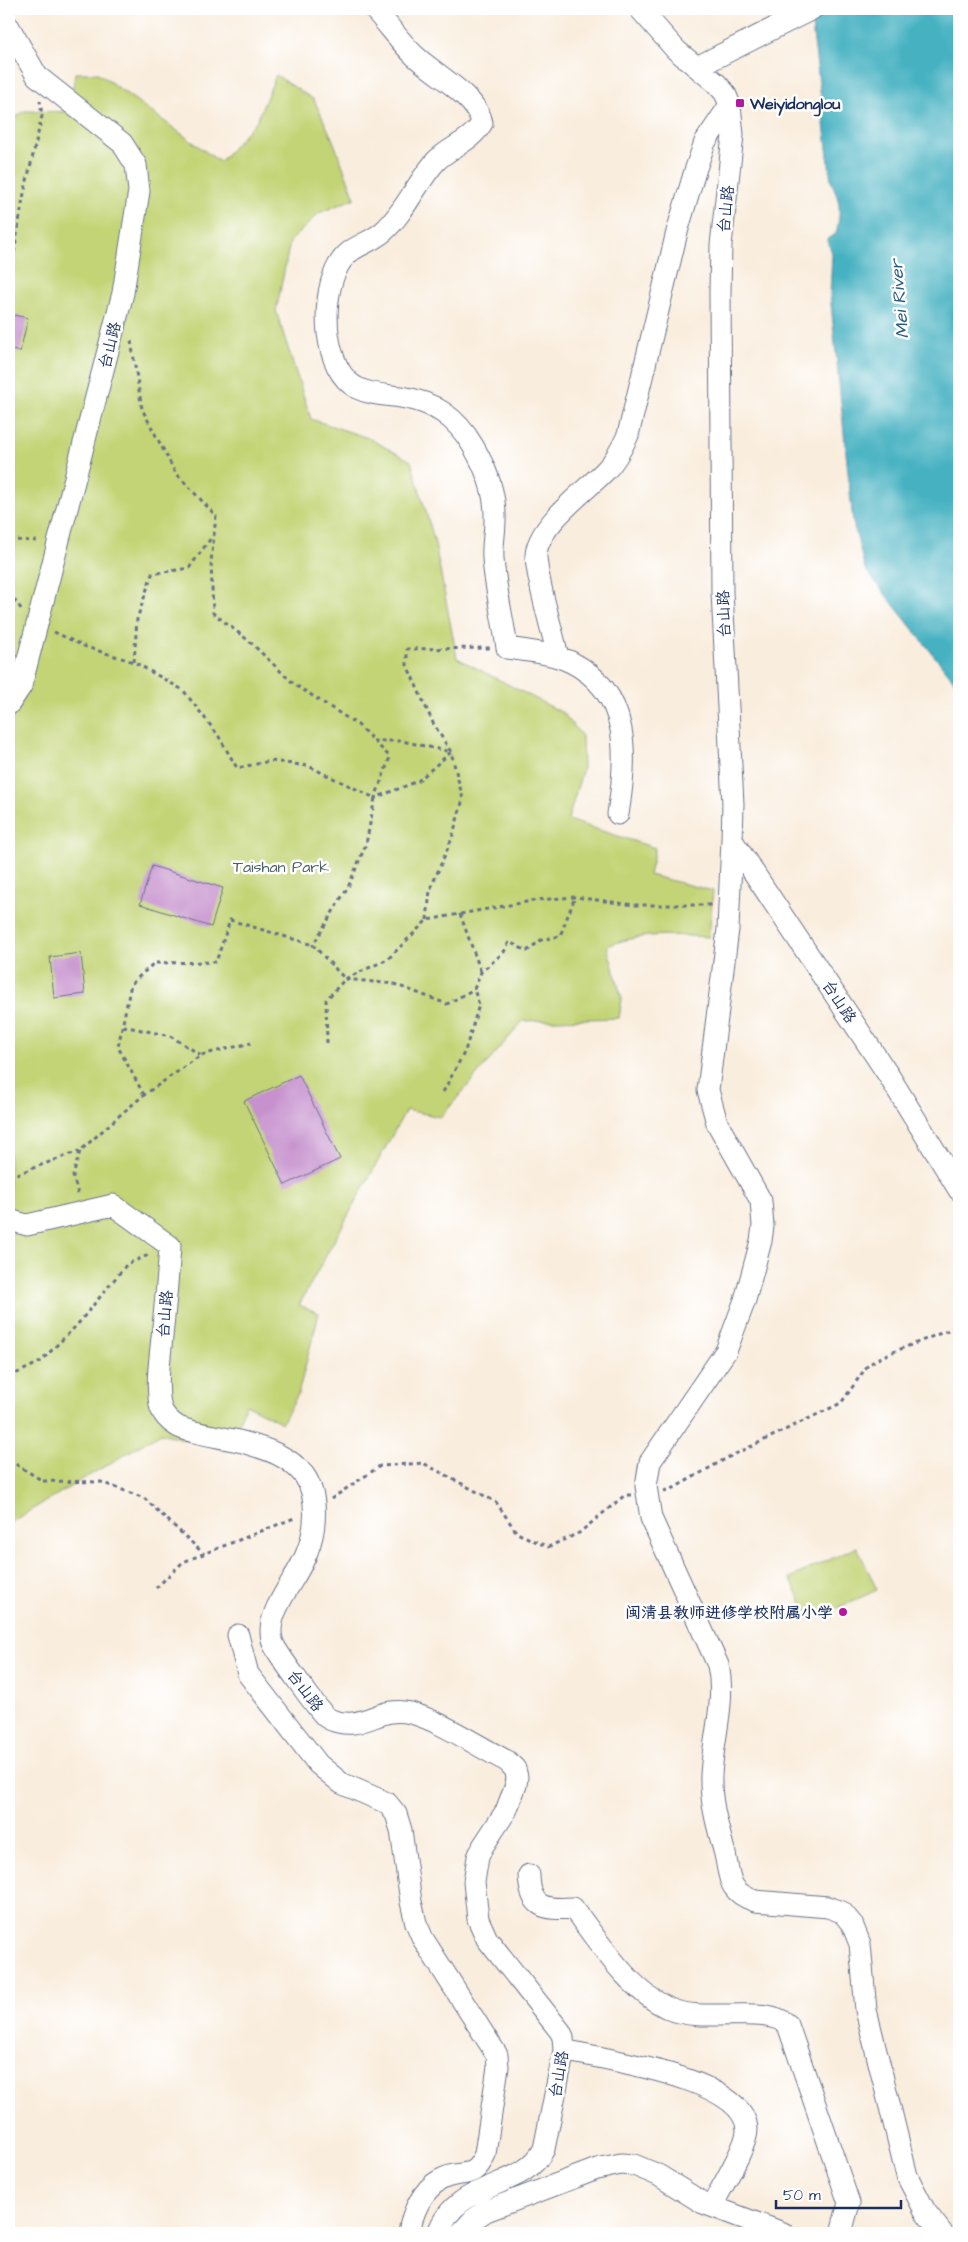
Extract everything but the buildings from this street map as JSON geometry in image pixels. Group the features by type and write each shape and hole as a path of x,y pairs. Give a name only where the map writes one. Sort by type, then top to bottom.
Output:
{"street":[{"path":"374,9 415,56 472,104 480,114 482,123 471,137 452,148 436,162 383,231 348,252 341,261 335,271 329,297 328,338 340,370 348,381 356,387 377,394 414,400 443,410 453,418 472,445 484,468 494,496 495,522 492,557 508,648 558,657 583,670 596,680 616,707 620,722 624,773 618,814"},
{"name":"台山路","path":"640,9 662,36 725,93 730,105 733,135 721,244 720,292 722,592 733,804 732,840 889,1076 959,1190"},
{"path":"697,67 812,9"},
{"name":"台山路","path":"9,28 37,76 122,143 136,165 139,191 123,293 21,686 9,704"},
{"path":"558,657 538,567 537,544 542,534 552,523 607,470 619,454 628,435 677,232 695,171 705,142 730,105"},
{"path":"732,840 726,953 708,1090 717,1123 761,1201 763,1220 761,1241 745,1300 726,1351 650,1462 646,1478 646,1496 656,1530 718,1665 721,1689 711,1790 730,1881 738,1894 746,1898 755,1901 828,1907 842,1912 852,1924 860,1944 866,2010 906,2176 925,2211 942,2233"},
{"path":"9,1220 27,1225 113,1204 170,1246"},
{"name":"台山路","path":"170,1246 159,1376 160,1407 168,1420 179,1428 230,1438 273,1452 290,1460 305,1476 312,1491 315,1510 308,1552 275,1613 271,1627 273,1642 326,1717 340,1722 353,1723 376,1714 393,1711 424,1717 507,1762 515,1769 518,1776 506,1811 483,1846 477,1863 474,1882 478,1919 492,1946 560,2031 564,2050 544,2150 538,2161 516,2175 482,2189 465,2199 452,2210 438,2233"},
{"path":"238,1635 248,1674 318,1764 341,1783 387,1803 396,1814 401,1830 416,1923 423,1939 497,2055 498,2066 484,2154 479,2167 470,2173 441,2179 429,2188 414,2213 409,2233"},
{"path":"529,1875 529,1889 534,1900 542,1907 550,1909 573,1908 634,1985 652,2000 686,2014 708,2016 760,2014 781,2018 788,2025 849,2203 841,2233"},
{"path":"564,2050 686,2078 715,2091 738,2107 746,2123 745,2140 712,2206"},
{"path":"461,2233 474,2219 486,2211 598,2169 621,2164 646,2169 712,2206 783,2233"}],"path":[{"path":"9,284 24,198 42,116 37,76"},
{"path":"129,331 142,409 175,472 216,516 211,562 213,614 249,641 294,684 358,725 390,757 374,798 366,844 348,885 313,945"},
{"path":"134,662 138,619 152,574 189,568 214,534"},
{"path":"9,540 59,541"},
{"path":"9,593 12,600 38,624 86,647 134,662 183,690 218,735 237,768 271,761 308,766 374,798 418,781 451,752"},
{"path":"427,920 430,890 452,838 463,799 451,752 433,723 408,666 407,649 508,648"},
{"path":"374,740 402,741 451,752"},
{"path":"443,1092 465,1051 479,1006 474,990 481,972 504,952 510,942 527,951 541,940 560,936 575,898"},
{"path":"327,1043 326,1000 345,979 388,959 427,920 537,900 575,898 634,905 729,905"},
{"path":"460,914 481,972"},
{"path":"144,1095 118,1047 131,984 154,963 216,962 230,920 313,945 345,979 394,984 447,1004 474,990"},
{"path":"123,1026 170,1036 201,1055"},
{"path":"9,1177 80,1151 144,1095 201,1055 251,1043"},
{"path":"80,1151 73,1176 83,1212"},
{"path":"9,1377 40,1362 77,1325 127,1264 170,1246"},
{"path":"156,1588 183,1562 315,1510 380,1466 423,1463 496,1502 517,1532 548,1547 579,1533 625,1495 646,1496 674,1488 727,1458 824,1413 842,1403 868,1365 883,1356 959,1326"},
{"path":"9,1460 43,1481 102,1482 144,1498 204,1554"}],"green space":[{"name":"Taishan Park","path":"75,73 98,73 220,162 257,120 276,75 314,100 332,138 355,198 319,213 290,242 276,311 311,419 368,438 411,461 434,539 457,658 563,713 582,736 583,768 568,820 655,848 649,875 713,891 709,937 646,936 607,946 622,999 619,1018 523,1021 441,1117 406,1110 299,1305 319,1313 298,1394 282,1423 246,1404 228,1451 161,1433 9,1523 9,123 24,111 70,112"},
{"path":"857,1547 877,1590 810,1620 790,1578"}],"water":[{"name":"Mei River","path":"810,9 950,9 959,50 959,687 865,569 853,522 830,294 832,253 827,239 836,234 839,207 837,195 831,181"}],"place":[{"name":"Weiyidonglou","path":"740,103"},
{"name":"闽清县教师进修学校附属小学","path":"843,1612"}]}
